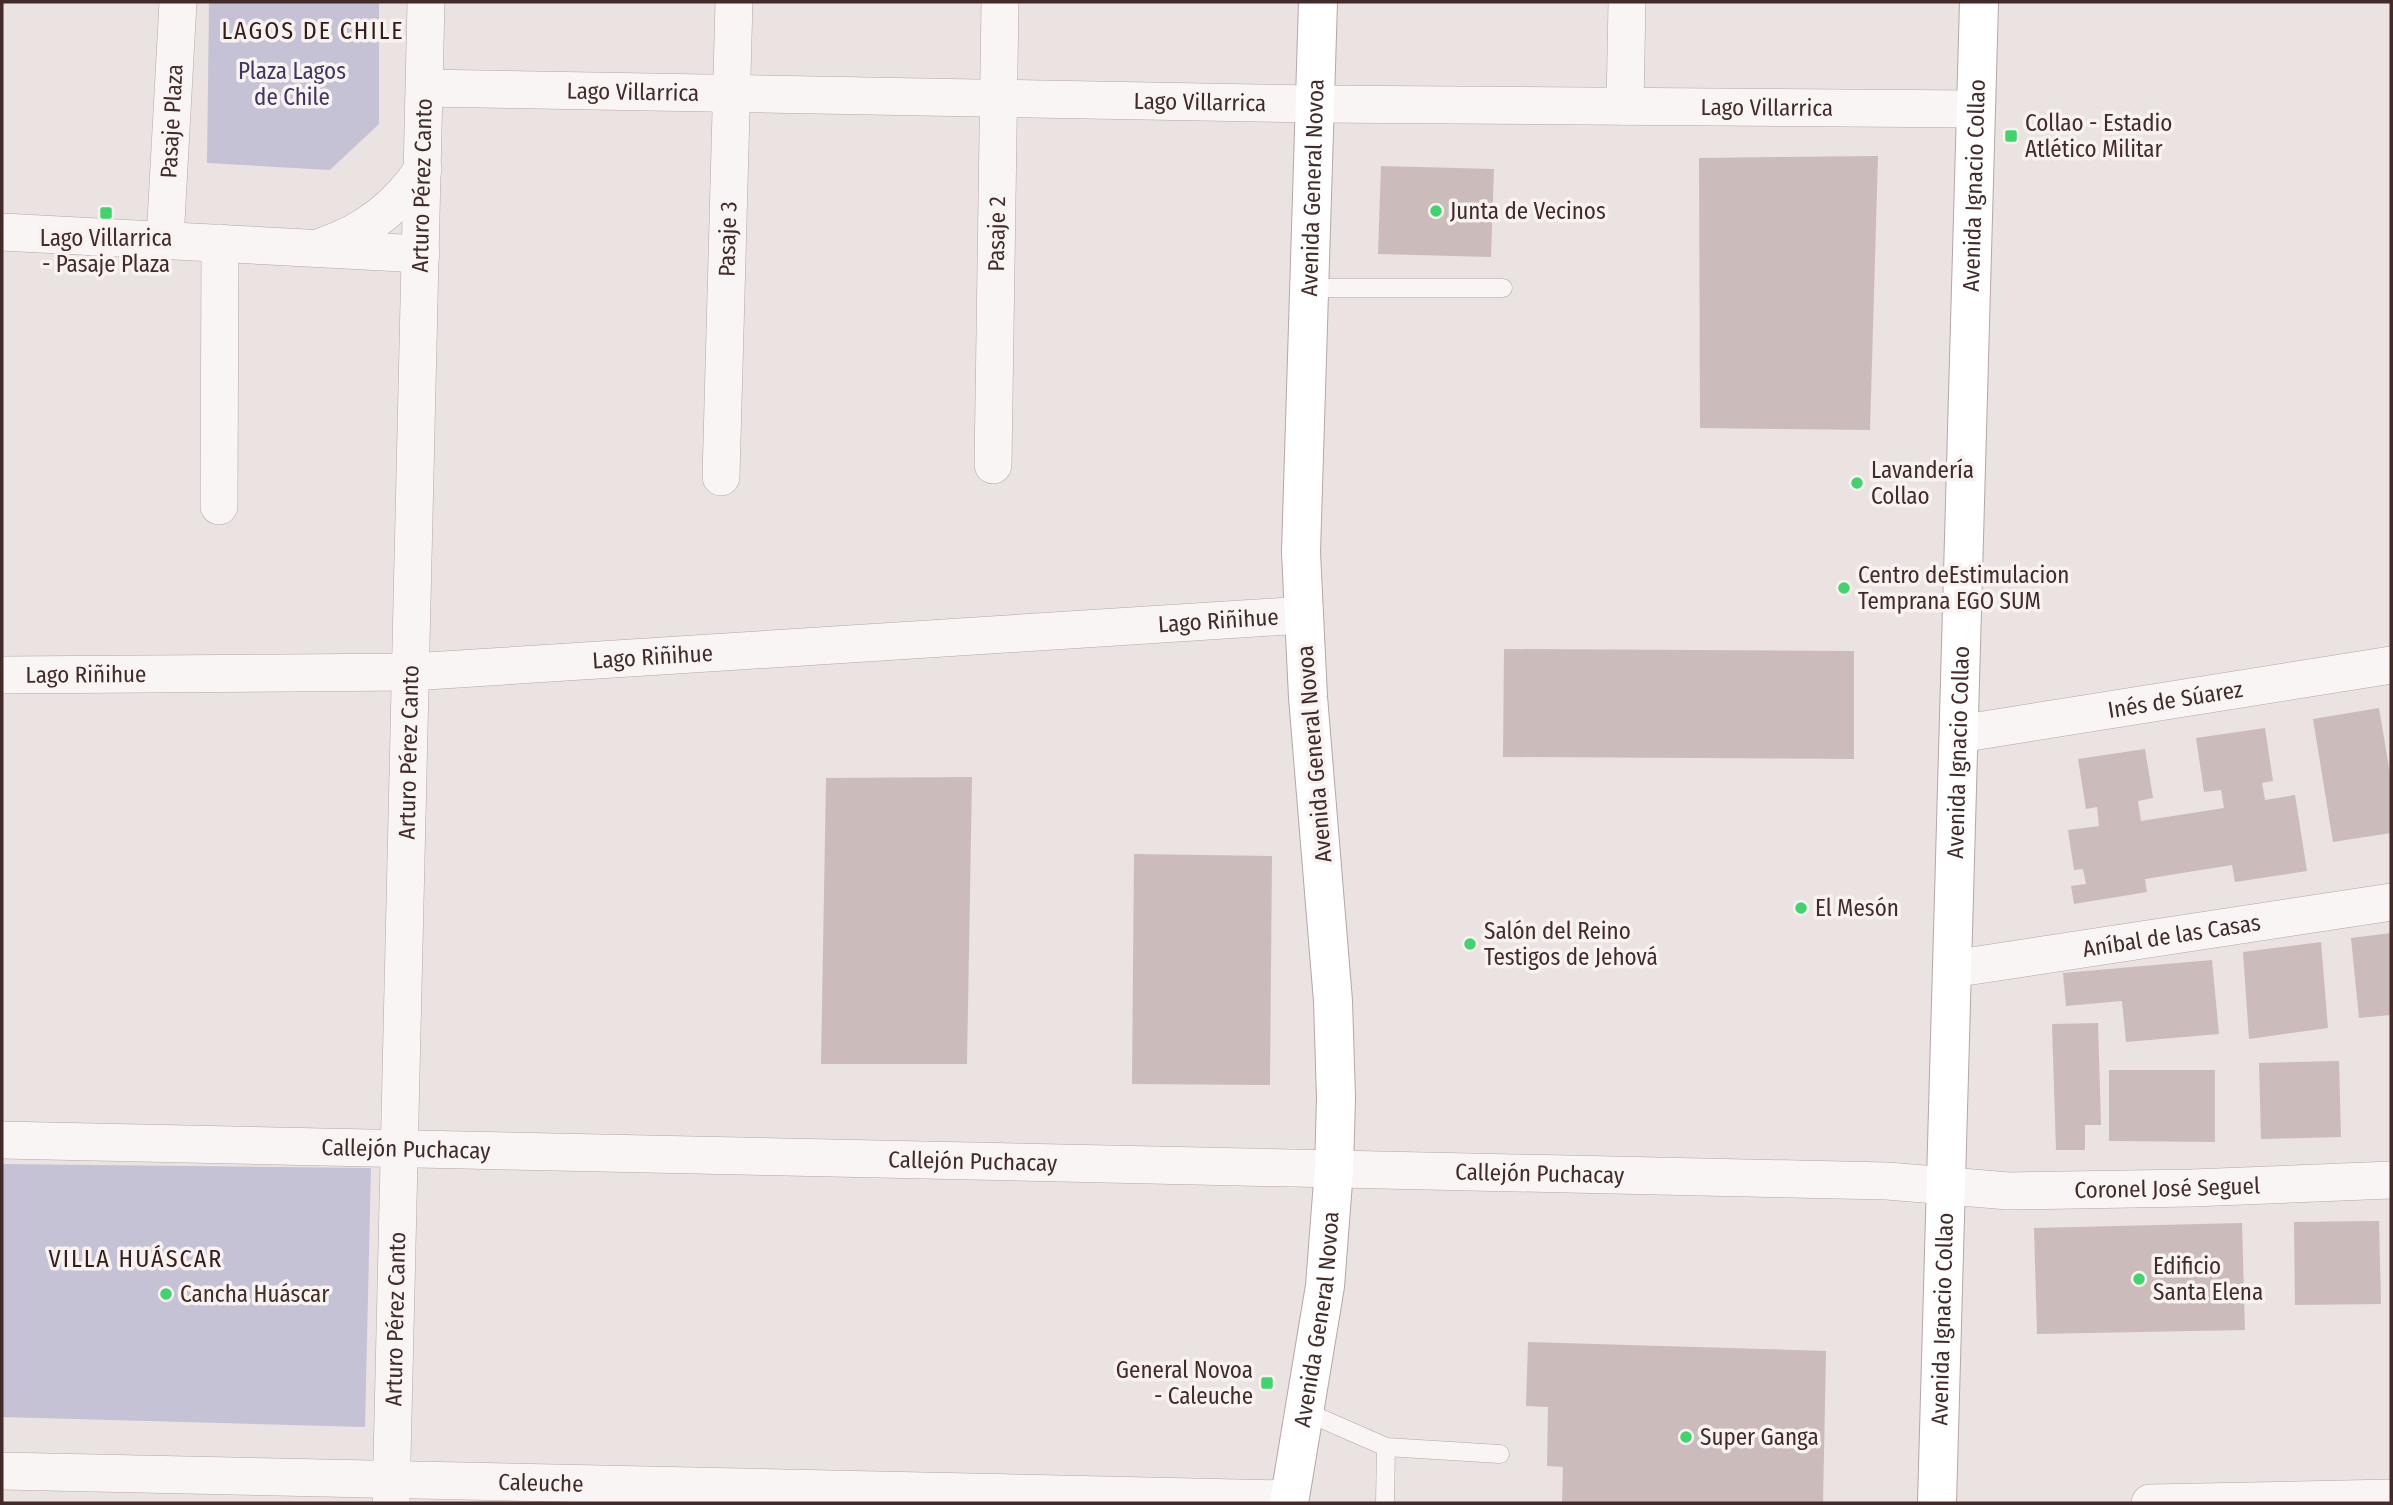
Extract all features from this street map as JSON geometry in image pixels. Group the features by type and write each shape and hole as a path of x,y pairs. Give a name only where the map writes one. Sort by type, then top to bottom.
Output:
{"main road":[{"name":"Avenida General Novoa","path":"1289,1501 1325,1286 1334,1169 1336,1098 1333,1001 1308,697 1301,483 1318,2"},
{"name":"Avenida Ignacio Collao","path":"1937,1503 1979,2"}],"street":[{"name":"Pasaje Plaza","path":"165,240 178,2"},
{"name":"Arturo Pérez Canto","path":"392,1491 426,2"},
{"name":"Pasaje 3","path":"720,477 734,2"},
{"name":"Pasaje 2","path":"993,465 1000,2"},
{"path":"1625,106 1627,2"},
{"name":"Lago Villarrica","path":"425,88 1315,104 1976,109"},
{"path":"316,248 359,232 378,219 410,188 423,169"},
{"path":"2,232 421,254"},
{"path":"219,506 220,243"},
{"name":"Lago Riñihue","path":"2,675 411,672 1304,615"},
{"name":"Inés de Súarez","path":"1959,734 2391,665"},
{"name":"Aníbal de las Casas","path":"1952,969 2391,902"},
{"name":"Callejón Puchacay","path":"2,1140 1887,1181 1946,1186"},
{"name":"Coronel José Seguel","path":"1946,1186 2021,1191 2391,1180"},
{"name":"Caleuche","path":"2,1471 392,1491 1289,1501"},
{"path":"2150,1503 2391,1498"}],"lane":[{"path":"1308,288 1503,288"},
{"path":"1304,1411 1386,1447 1500,1454"},
{"path":"1385,1503 1386,1447"}],"green space":[{"name":"Plaza Lagos de Chile","path":"209,2 379,2 379,124 330,170 207,163"},
{"name":"Cancha Huáscar","path":"2,1164 371,1168 365,1427 2,1417"}],"building":[{"path":"1878,156 1870,430 1700,428 1699,158"},
{"name":"Junta de Vecinos","path":"1381,166 1494,169 1491,257 1378,254"},
{"path":"1504,649 1854,651 1854,759 1503,757"},
{"path":"2379,708 2391,780 2391,833 2333,842 2313,719"},
{"path":"2265,728 2273,781 2262,783 2265,800 2295,795 2307,871 2235,882 2232,865 2145,879 2147,892 2074,904 2071,886 2086,884 2083,869 2074,870 2068,830 2099,826 2097,807 2086,809 2078,759 2145,749 2153,798 2138,801 2141,821 2224,808 2221,790 2204,792 2196,738"},
{"path":"972,777 967,1064 821,1064 826,778"},
{"path":"1134,854 1272,856 1270,1085 1132,1084"},
{"path":"2391,933 2391,1015 2359,1018 2351,938"},
{"path":"2321,942 2328,1028 2249,1039 2243,952"},
{"path":"2212,960 2219,1034 2126,1042 2122,1001 2066,1006 2063,973"},
{"path":"2098,1023 2101,1125 2085,1125 2085,1150 2056,1150 2052,1024"},
{"path":"2339,1061 2341,1137 2261,1139 2259,1063"},
{"path":"2109,1070 2215,1070 2215,1142 2109,1141"},
{"path":"2379,1221 2381,1304 2295,1305 2294,1222"},
{"name":"Edificio Santa Elena","path":"2242,1223 2245,1330 2037,1334 2034,1228"},
{"name":"Super Ganga","path":"1528,1342 1826,1351 1823,1503 1562,1503 1563,1467 1547,1466 1548,1407 1526,1406"}],"place":[{"name":"Collao - Estadio Atlético Militar","path":"2011,136"},
{"name":"Junta de Vecinos","path":"1436,211"},
{"name":"Lago Villarrica - Pasaje Plaza","path":"106,213"},
{"name":"Lavandería Collao","path":"1857,483"},
{"name":"Centro deEstimulacion Temprana EGO SUM","path":"1844,588"},
{"name":"El Mesón","path":"1801,908"},
{"name":"Salón del Reino Testigos de Jehová","path":"1470,944"},
{"name":"Edificio Santa Elena","path":"2139,1279"},
{"name":"Cancha Huáscar","path":"166,1294"},
{"name":"General Novoa - Caleuche","path":"1267,1383"},
{"name":"Super Ganga","path":"1686,1437"}],"district":[{"name":"LAGOS DE CHILE","path":"313,31"},
{"name":"VILLA HUÁSCAR","path":"136,1259"}]}
